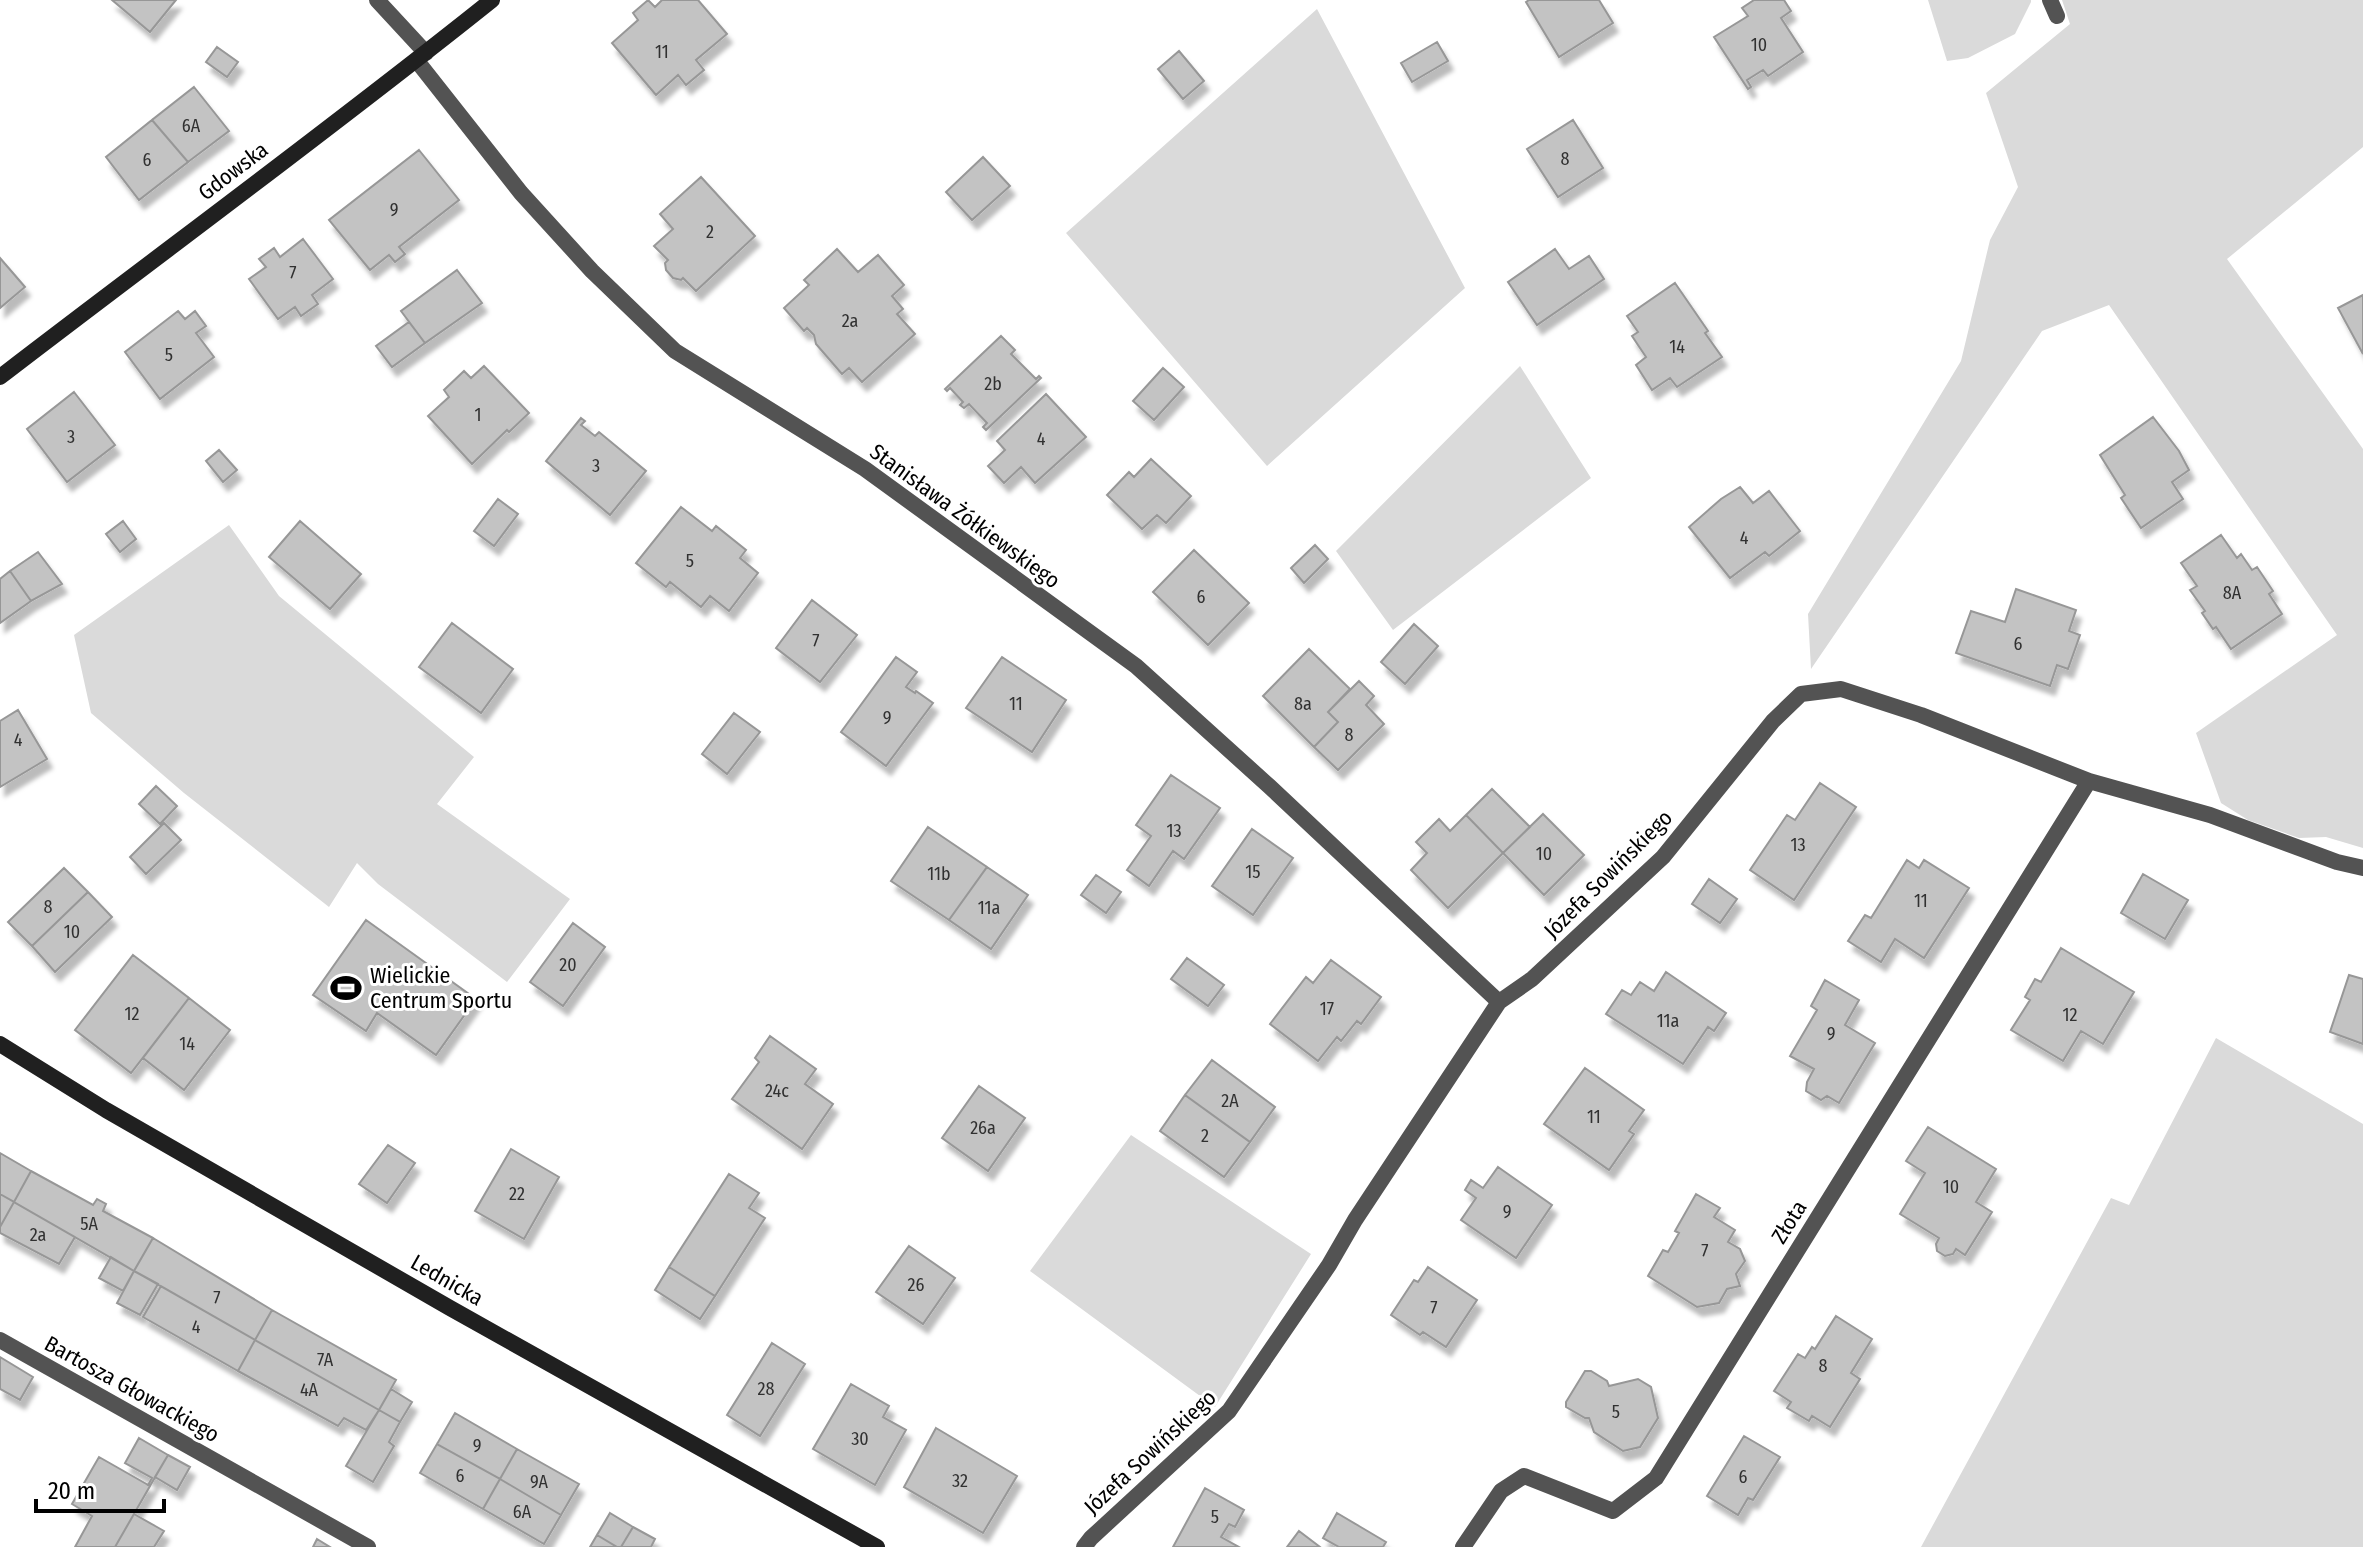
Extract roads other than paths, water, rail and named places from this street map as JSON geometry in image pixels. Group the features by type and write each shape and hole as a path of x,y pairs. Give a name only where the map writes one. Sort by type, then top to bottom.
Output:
{"main road":[{"name":"Gdowska","path":"0,377 422,57 492,0"},
{"name":"Lednicka","path":"0,1044 106,1110 450,1308 877,1547"}],"street":[{"name":"Stanisława Żółkiewskiego","path":"377,0 521,193 592,271 675,351 865,469 1136,666 1499,1002"},
{"name":"Józefa Sowińskiego","path":"1084,1547 1229,1411 1329,1265 1363,1207 1499,1002 1532,979 1663,857 1773,721 1801,694 1841,689 1921,715 2089,781 2210,815 2337,862 2363,868"},
{"name":"Złota","path":"1463,1547 1501,1491 1524,1476 1613,1511 1656,1478 2089,781"},
{"name":"Bartosza Głowackiego","path":"0,1340 368,1547"}],"place":[{"name":"Wielickie Centrum Sportu","path":"346,988"}]}
